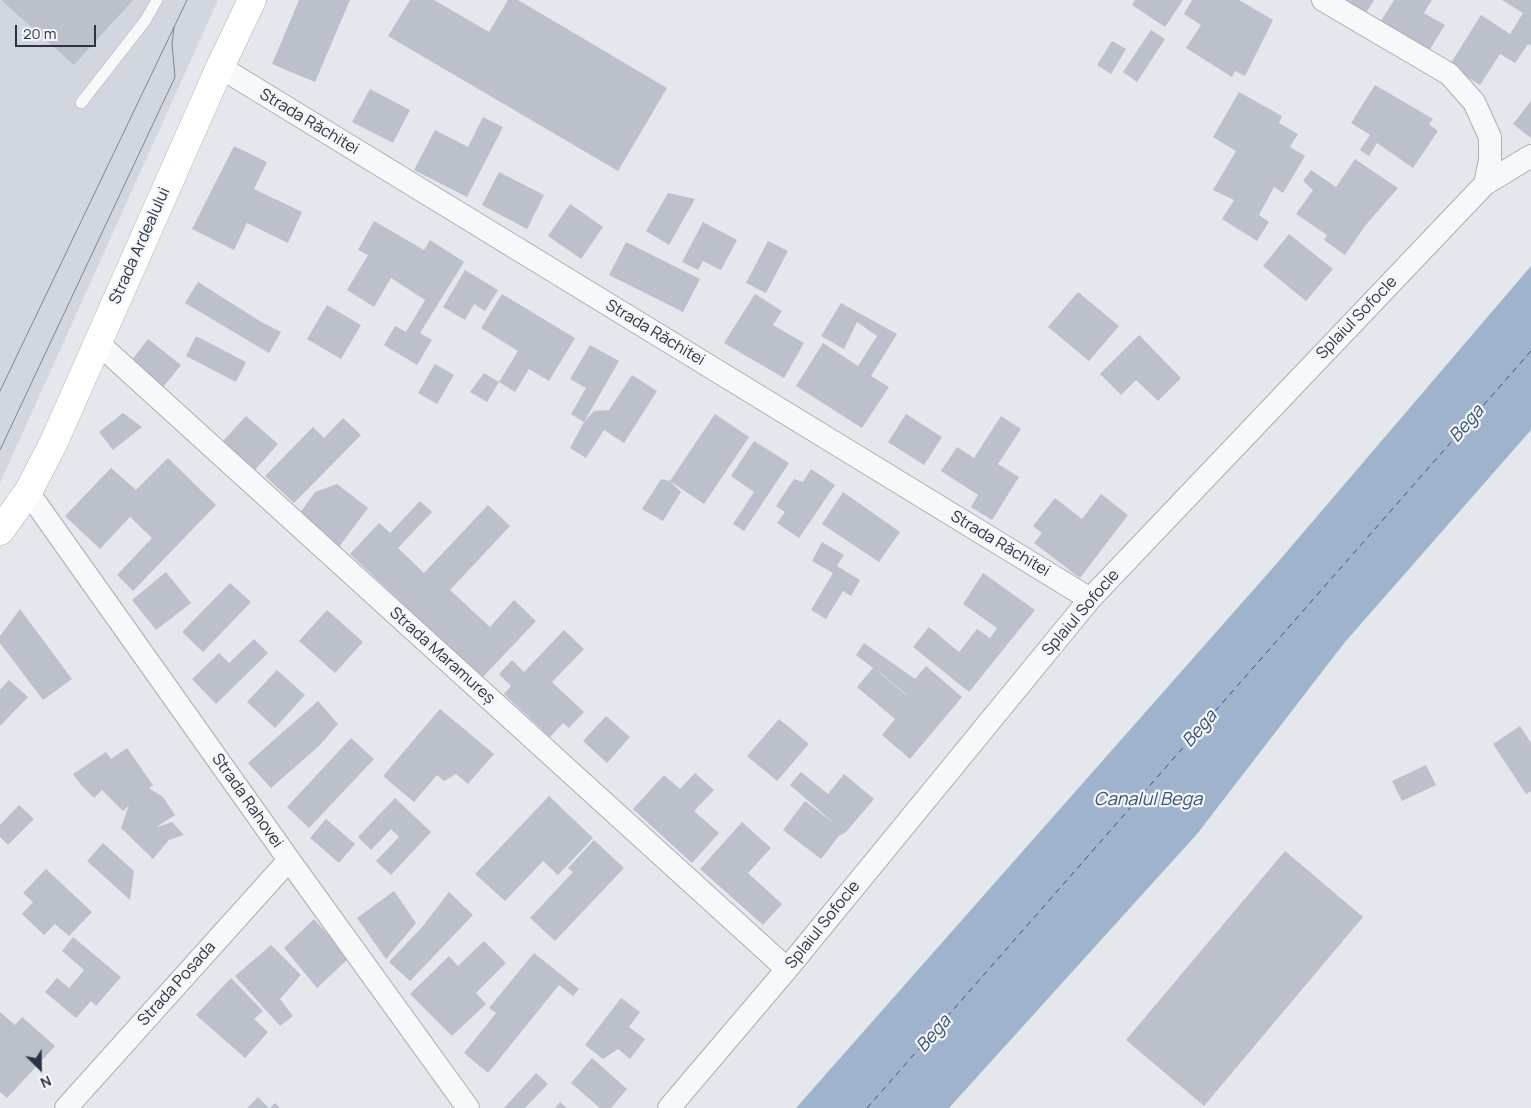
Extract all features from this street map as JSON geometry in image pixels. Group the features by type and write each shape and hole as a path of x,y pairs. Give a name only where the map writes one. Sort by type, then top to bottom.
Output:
{"street":[{"name":"Strada Ardealului","path":"0,531 28,492 53,444 220,67 252,0"},
{"path":"1323,0 1449,74 1474,102 1490,137 1490,160 1485,184"},
{"name":"Strada Răchitei","path":"220,67 1090,599"},
{"name":"Splaiul Sofocle","path":"669,1108 787,969 1090,599 1485,184 1531,156"},
{"name":"Strada Maramureș","path":"98,343 787,969"},
{"name":"Strada Rahovei","path":"28,492 288,860 468,1108"},
{"name":"Strada Posada","path":"66,1108 288,860"}],"lane":[{"path":"81,103 145,21 157,0"}],"shaded area":[{"path":"0,0 218,0 0,483"}],"water":[{"name":"Canalul Bega","path":"1531,266 1531,430 1345,642 1197,834 949,1108 796,1108 1278,562"}],"building":[{"path":"1,0 133,0 74,65"},
{"path":"299,0 350,0 315,82 272,64"},
{"path":"410,0 434,0 489,32 508,0 518,0 667,88 618,171 388,36"},
{"path":"1135,0 1183,0 1165,27 1132,5"},
{"path":"1192,0 1239,0 1273,20 1245,76 1235,71 1232,77 1186,48 1201,25 1184,14"},
{"path":"1337,0 1374,0 1364,16"},
{"path":"1394,0 1432,0 1424,13 1445,25 1427,54 1379,24"},
{"path":"1502,0 1531,0 1531,46 1528,44 1515,63 1500,54 1480,85 1449,66 1481,15 1510,34 1523,13"},
{"path":"1151,30 1165,39 1137,82 1123,72"},
{"path":"1112,41 1126,49 1111,74 1097,65"},
{"path":"1375,85 1433,119 1429,124 1438,131 1413,168 1377,143 1369,156 1360,150 1370,135 1351,123"},
{"path":"370,89 410,110 393,143 352,122"},
{"path":"1239,92 1282,116 1279,123 1298,134 1290,147 1305,156 1283,193 1274,187 1259,215 1269,222 1257,241 1222,219 1234,200 1213,190 1236,151 1213,137"},
{"path":"1531,101 1531,138 1513,124"},
{"path":"483,117 503,127 467,197 414,170 435,130 468,147"},
{"path":"234,146 267,162 254,189 302,212 288,243 247,223 234,250 192,229"},
{"path":"1355,159 1398,188 1365,226 1345,255 1324,240 1327,235 1296,214 1313,190 1303,181 1311,170 1336,187"},
{"path":"499,172 544,195 527,229 482,205"},
{"path":"668,193 695,199 669,245 646,231"},
{"path":"570,204 603,227 581,259 548,236"},
{"path":"374,221 424,250 430,240 464,262 420,333 432,340 417,365 384,345 395,326 406,332 425,300 391,278 374,307 347,290 368,255 358,250"},
{"path":"703,222 737,240 721,270 703,261 698,270 682,262"},
{"path":"1289,234 1333,269 1306,301 1263,266"},
{"path":"768,241 788,251 766,293 746,283"},
{"path":"626,242 700,279 683,312 609,275"},
{"path":"465,270 498,290 485,311 474,304 465,320 443,307"},
{"path":"198,282 263,323 281,332 269,353 185,303"},
{"path":"1078,292 1119,326 1089,361 1048,327"},
{"path":"502,294 575,338 549,381 529,369 515,392 499,382 518,351 481,328"},
{"path":"755,294 782,311 773,325 804,343 784,378 724,343"},
{"path":"841,303 897,334 871,376 889,387 862,428 796,386 823,343 858,366 877,336 857,322 844,349 821,336"},
{"path":"327,305 361,325 341,359 307,339"},
{"path":"1139,335 1181,378 1158,401 1136,380 1121,395 1100,374"},
{"path":"196,336 246,362 236,382 186,356"},
{"path":"148,339 181,365 160,391 128,365"},
{"path":"590,345 619,361 584,422 571,414 586,388 570,379"},
{"path":"435,364 454,375 437,404 418,393"},
{"path":"484,373 499,382 487,402 470,392"},
{"path":"632,375 657,391 624,443 604,430 586,458 570,448 584,422 594,411 609,410"},
{"path":"123,413 142,427 113,450 99,432"},
{"path":"715,414 749,437 704,504 670,481"},
{"path":"906,414 942,437 924,465 888,442"},
{"path":"246,416 278,444 255,470 223,441"},
{"path":"1001,416 1021,429 998,464 1019,477 992,520 971,507 978,495 941,471 957,447 974,458"},
{"path":"343,418 361,435 294,503 265,476 313,427 324,438"},
{"path":"754,441 789,463 744,531 733,524 754,492 731,476"},
{"path":"168,458 216,505 133,591 117,575 152,538 130,517 100,549 65,516 111,468 136,490"},
{"path":"811,469 835,485 799,538 777,523 785,512 776,506 794,479 803,482"},
{"path":"661,479 670,481 681,492 663,521 642,509"},
{"path":"337,484 368,508 336,551 295,520 315,492"},
{"path":"843,492 900,532 879,562 822,524"},
{"path":"1101,494 1128,515 1080,578 1034,543 1042,533 1033,526 1055,498 1082,519"},
{"path":"420,501 432,512 398,548 424,573 488,505 510,526 450,590 490,627 514,600 536,621 482,678 350,554 379,523 390,533"},
{"path":"822,542 844,555 837,566 860,580 851,596 843,591 826,619 811,610 833,573 812,561"},
{"path":"166,572 191,603 156,630 132,600"},
{"path":"983,573 1035,610 969,692 913,647 929,627 959,652 977,629 990,638 997,628 963,604"},
{"path":"230,583 251,602 203,652 182,632"},
{"path":"20,609 72,679 43,700 0,643 0,636"},
{"path":"327,610 363,642 335,673 299,641"},
{"path":"564,630 584,649 552,682 584,712 569,728 563,723 550,737 504,694 511,686 499,674 512,660 524,672"},
{"path":"254,639 268,653 216,704 192,679 219,653 229,663"},
{"path":"864,643 915,679 926,666 962,697 910,759 882,735 895,719 857,687 873,668 856,655","holes":["875,669 883,675 907,695"]},
{"path":"277,670 305,695 275,728 247,702"},
{"path":"9,680 28,697 0,726 0,690"},
{"path":"318,701 338,724 320,745 271,788 248,763"},
{"path":"440,709 494,754 468,784 456,774 444,781 437,775 414,802 383,776"},
{"path":"606,716 630,737 607,763 583,741"},
{"path":"779,719 809,744 777,781 747,756"},
{"path":"1520,726 1531,743 1531,791 1526,794 1493,744"},
{"path":"351,738 374,759 309,828 287,807"},
{"path":"127,748 153,785 149,788 163,797 175,815 155,828 172,822 184,835 169,840 153,859 121,828 129,805 123,811 102,790 94,798 73,774 106,752 111,759"},
{"path":"1426,765 1436,785 1402,801 1392,781"},
{"path":"801,772 828,794 844,774 874,799 846,832 839,836 821,859 783,830 805,801 836,825 790,785"},
{"path":"695,773 714,790 694,811 719,833 692,863 633,809 664,775 680,789"},
{"path":"549,796 593,838 558,875 543,861 505,901 475,874"},
{"path":"395,798 431,832 391,875 376,861 399,837 391,829 371,850 358,837"},
{"path":"19,805 34,819 8,845 0,837 0,825"},
{"path":"326,819 355,844 339,863 310,838"},
{"path":"742,822 771,848 748,873 782,904 763,925 700,869"},
{"path":"594,840 624,868 555,941 530,918 573,872 568,868"},
{"path":"103,843 134,871 130,900 87,861"},
{"path":"1285,851 1363,917 1204,1106 1126,1040"},
{"path":"46,869 92,912 69,936 55,924 44,935 22,914 33,902 23,893"},
{"path":"394,891 416,923 386,959 357,918"},
{"path":"449,892 473,915 410,981 389,962 423,926"},
{"path":"314,919 349,958 317,988 284,948"},
{"path":"73,937 121,977 96,1006 91,1001 76,1018 45,992 57,978 69,988 84,970 62,951"},
{"path":"484,941 506,963 476,993 486,1004 452,1036 410,994 449,956 458,966"},
{"path":"271,945 301,975 280,999 293,1016 280,1026 235,976"},
{"path":"534,953 579,989 573,996 559,985 488,1073 464,1053 496,1013 489,1008"},
{"path":"231,978 263,1011 254,1019 268,1032 245,1058 196,1015"},
{"path":"621,998 640,1012 629,1027 645,1039 630,1059 618,1049 603,1059 585,1045"},
{"path":"0,1012 15,1025 22,1017 55,1046 7,1098 0,1092"},
{"path":"592,1058 627,1089 611,1108 600,1108 571,1083"},
{"path":"536,1073 548,1084 525,1108 504,1108"},
{"path":"258,1097 269,1108 247,1108"},
{"path":"560,1102 567,1108 555,1108"},
{"path":"275,1103 280,1108 270,1108"}],"ferry route":[{"path":"867,1108 1531,351"}],"tram line":[{"path":"0,391 187,0"},
{"path":"0,450 175,77 172,44 174,27"}],"water label":[{"name":"Bega","path":"1467,424"},
{"name":"Bega","path":"1200,729"},
{"name":"Bega","path":"934,1034"}]}
